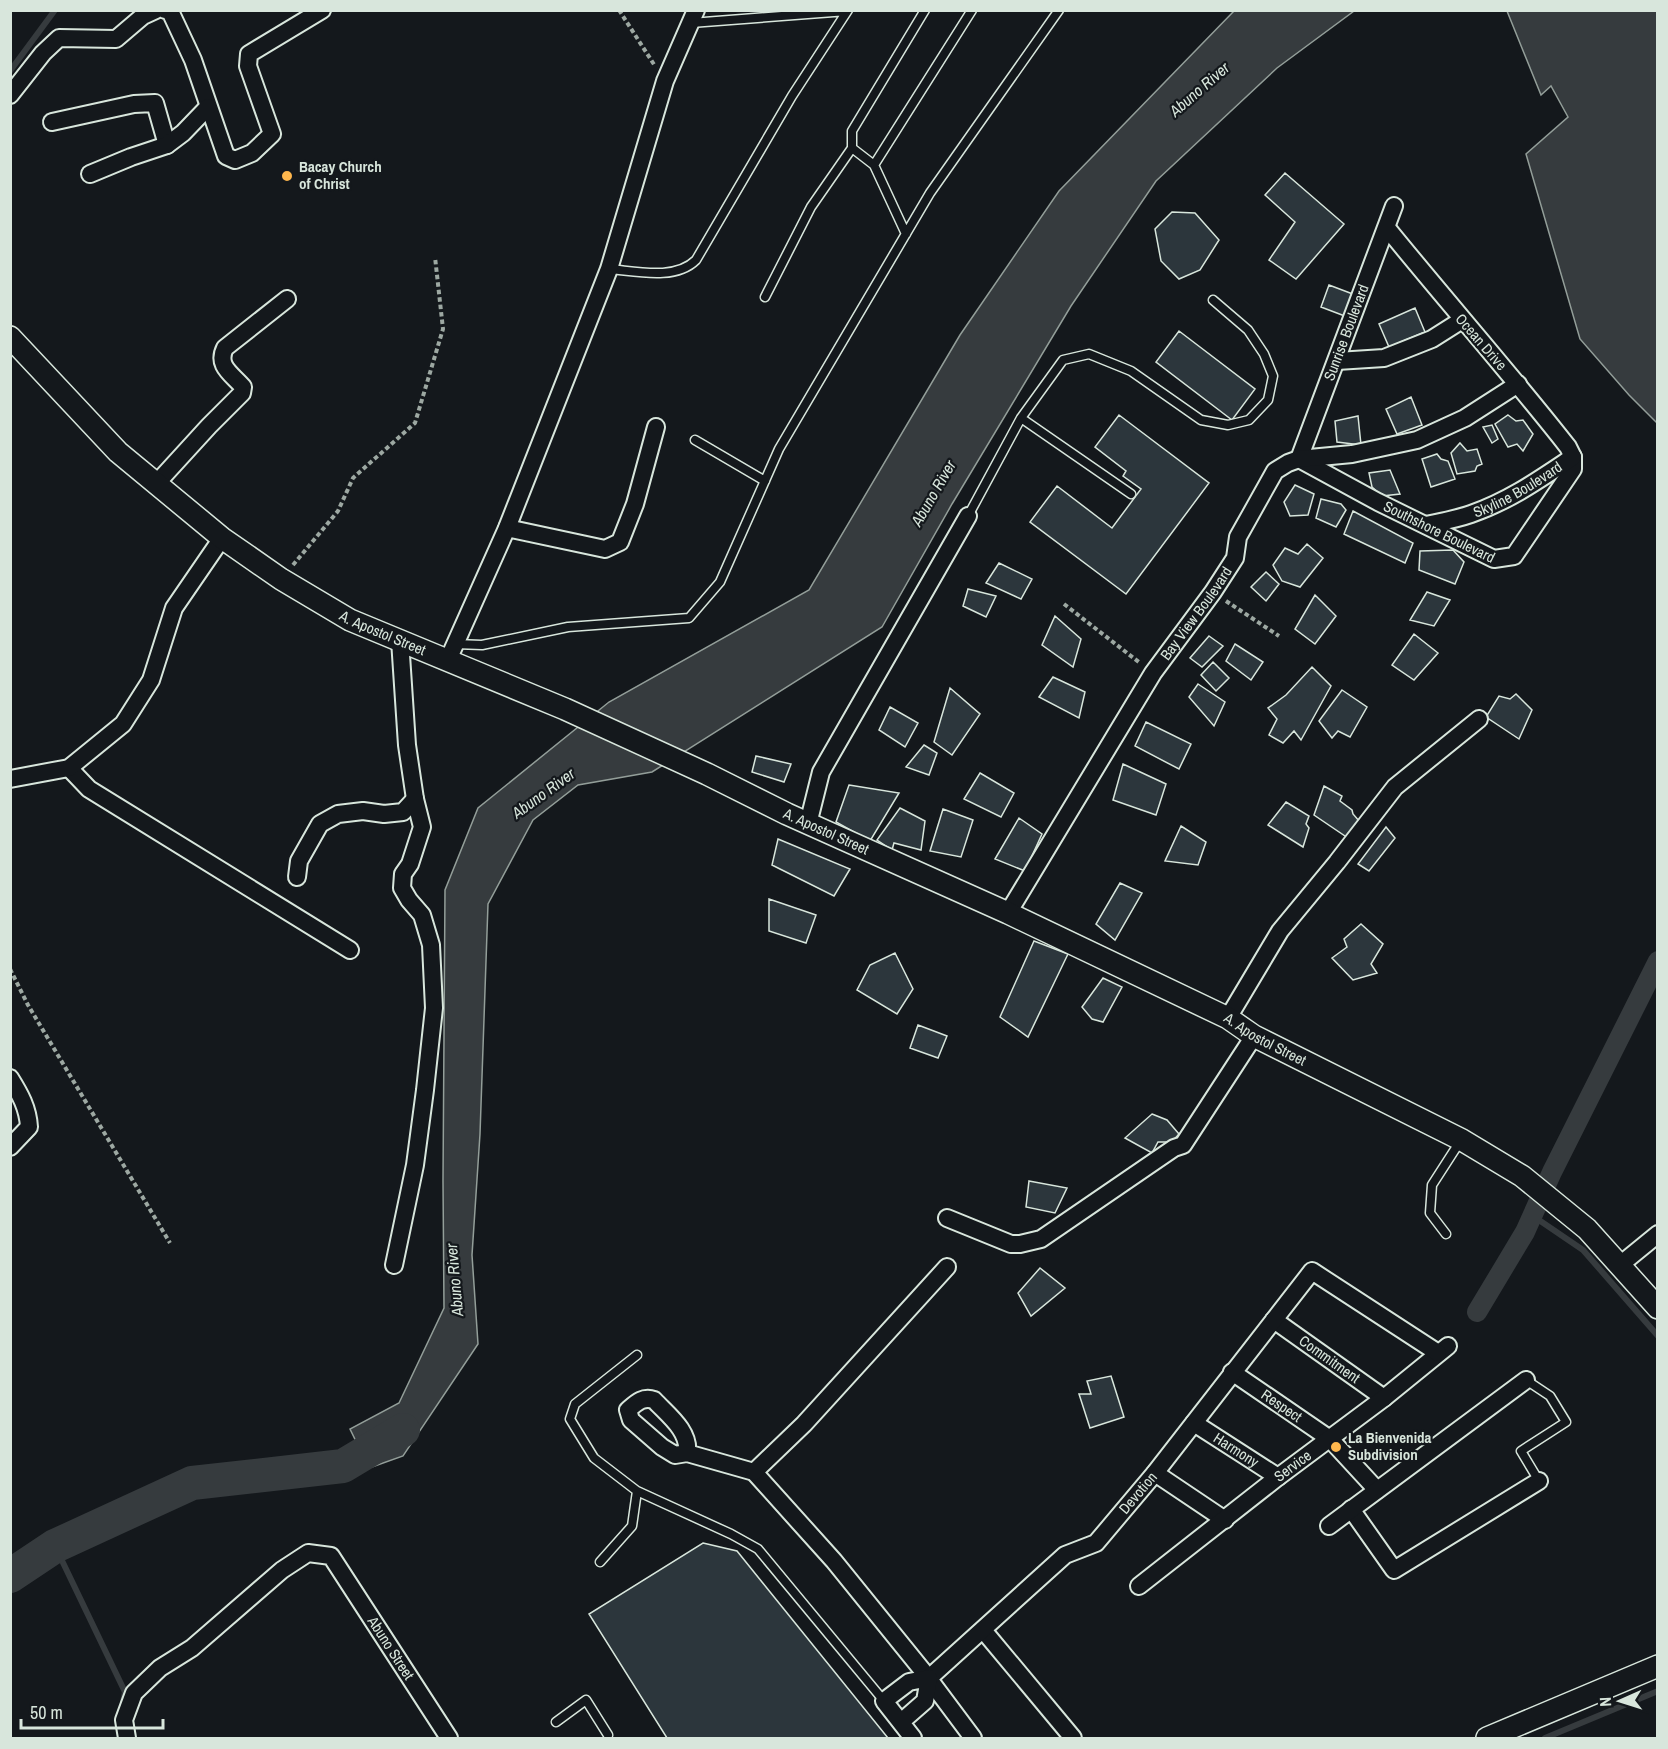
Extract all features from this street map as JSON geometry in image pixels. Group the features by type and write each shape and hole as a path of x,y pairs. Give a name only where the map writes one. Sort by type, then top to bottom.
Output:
{"street":[{"path":"10,95 43,53 59,38 116,39 143,16 156,10"},
{"path":"165,10 170,11 193,60 226,156 235,160 252,153 271,135 272,131 248,66 249,54 322,10"},
{"path":"452,652 507,528 609,269 665,81 693,17"},
{"path":"52,122 134,104 155,103 167,145"},
{"path":"90,174 167,145 183,133 208,107"},
{"name":"Sunrise Boulevard","path":"1299,459 1394,206"},
{"name":"Ocean Drive","path":"1387,228 1518,384 1568,447 1573,457"},
{"path":"156,484 242,393 243,387 221,361 225,348 287,299"},
{"path":"1337,361 1384,358 1432,339 1462,320"},
{"name":"A. Apostol Street","path":"10,337 118,452 156,484 222,538 281,579 350,620 400,640 452,652 565,709 707,774 808,824 1008,913 1228,1018 1254,1036 1461,1140 1522,1176 1587,1229 1658,1308"},
{"name":"Bay View Boulevard","path":"1008,913 1153,673 1213,592 1235,558 1238,537 1275,471 1299,459 1352,454 1417,440 1465,418 1518,384"},
{"path":"507,528 605,549 620,542 635,504 656,427"},
{"path":"1352,454 1346,461 1344,469 1350,485 1358,490"},
{"name":"Southshore Boulevard","path":"1299,459 1494,559 1514,556 1573,469 1573,457"},
{"name":"Skyline Boulevard","path":"1425,525 1469,515 1501,502 1531,486 1573,457"},
{"path":"808,824 821,772 968,516"},
{"path":"10,779 69,768 123,724 151,680 174,608 222,538"},
{"path":"394,1265 415,1165 434,1008 431,945 422,915 402,888 403,874 410,864 422,827 407,745 400,640"},
{"path":"1228,1018 1280,931 1395,787 1479,719"},
{"path":"69,768 89,789 350,950"},
{"path":"297,877 300,861 320,824 338,813 403,812 416,800"},
{"path":"947,1218 1011,1244 1041,1239 1182,1144 1254,1036"},
{"path":"10,1078 28,1113 29,1126 10,1147"},
{"path":"1620,1265 1658,1234"},
{"path":"754,1472 804,1424 947,1267"},
{"name":"Devotion","path":"884,1701 909,1682 929,1678 1065,1555 1096,1543 1155,1473 1312,1271 1443,1349"},
{"name":"Commitment","path":"1274,1320 1384,1398"},
{"name":"Service","path":"1139,1586 1278,1477 1384,1398 1443,1349"},
{"name":"Respect","path":"1233,1372 1330,1439 1377,1490"},
{"path":"1329,1526 1526,1380"},
{"name":"Harmony","path":"1194,1423 1278,1477"},
{"path":"687,1453 754,1472 834,1562 929,1678 973,1738"},
{"path":"1155,1473 1225,1520"},
{"path":"1351,1509 1394,1570 1539,1481"},
{"name":"Abuno Street","path":"127,1738 124,1720 134,1693 160,1668 192,1648 282,1570 308,1553 332,1556 449,1738"},
{"path":"983,1630 1073,1738"},
{"path":"1487,1738 1658,1666"},
{"path":"901,1722 925,1701 929,1678"},
{"path":"884,1701 913,1738"}],"lane":[{"path":"765,297 811,207 852,148 852,131 925,10"},
{"path":"874,165 972,10"},
{"path":"452,652 568,627 689,618 720,582 779,449 930,193 1059,10"},
{"path":"693,17 848,11"},
{"path":"609,269 667,273 690,266 696,260 792,96 848,11"},
{"path":"852,148 874,165 906,234"},
{"path":"968,516 1021,418 1063,360 1089,354 1131,371 1200,420 1228,425 1249,420 1268,400 1273,375 1264,354 1248,330 1213,300"},
{"path":"1021,418 1131,494"},
{"path":"695,440 765,481"},
{"path":"1446,1234 1430,1213 1432,1185 1461,1140"},
{"path":"637,1355 575,1404 570,1419 594,1458 637,1491 759,1549 884,1701"},
{"path":"1526,1380 1550,1396 1566,1422 1521,1451 1539,1481"},
{"path":"600,1562 632,1526 637,1491"},
{"path":"556,1722 586,1700 607,1737"}],"path":[{"path":"618,10 665,81"},
{"path":"281,579 338,511 353,478 415,423 443,329 435,256"},
{"path":"1213,592 1278,636"},
{"path":"1064,604 1153,673"},
{"path":"10,969 28,1005 170,1244"}],"water":[{"path":"1234,11 1354,11 1277,68 1156,181 1071,306 952,504 882,627 652,772 578,785 533,820 488,904 480,1134 472,1255 478,1344 403,1456 369,1468 350,1429 399,1403 444,1308 445,890 478,808 609,702 809,590 960,335 1059,191"},
{"path":"1507,11 1657,11 1657,423 1580,339 1526,154 1568,117 1551,86 1541,95"}],"building":[{"path":"1285,173 1344,224 1296,279 1269,260 1295,222 1265,195"},
{"path":"1172,212 1195,213 1219,240 1200,270 1179,279 1161,261 1155,229"},
{"path":"1329,285 1358,296 1350,318 1321,307"},
{"path":"1415,308 1425,332 1389,347 1379,324"},
{"path":"1179,331 1255,389 1232,420 1156,362"},
{"path":"1411,397 1422,425 1397,434 1386,409"},
{"path":"1119,415 1209,483 1126,594 1030,522 1057,486 1112,528 1141,489 1123,476 1126,471 1095,447"},
{"path":"1508,415 1516,421 1523,420 1533,434 1523,451 1517,444 1508,447 1495,424"},
{"path":"1358,416 1361,445 1337,442 1335,421"},
{"path":"1492,425 1498,439 1492,443 1483,427"},
{"path":"1460,443 1467,451 1477,449 1482,464 1477,466 1475,471 1457,474 1451,453"},
{"path":"1437,454 1441,459 1448,461 1455,479 1431,487 1422,459"},
{"path":"1390,470 1400,494 1382,496 1372,487 1369,473"},
{"path":"1295,485 1314,494 1308,515 1290,516 1284,502"},
{"path":"1321,499 1341,504 1346,510 1336,527 1316,518"},
{"path":"1353,511 1413,543 1405,563 1344,534"},
{"path":"1307,544 1323,558 1300,587 1282,581 1273,565 1285,548 1298,554"},
{"path":"1453,550 1464,562 1455,584 1419,570 1420,551"},
{"path":"999,563 1032,579 1021,599 986,583"},
{"path":"1266,572 1279,584 1266,601 1251,587"},
{"path":"968,589 996,596 986,617 963,606"},
{"path":"1427,592 1450,600 1434,626 1410,620"},
{"path":"1315,595 1336,616 1315,644 1295,629"},
{"path":"1055,616 1081,639 1073,667 1042,645"},
{"path":"1414,634 1438,653 1414,680 1392,665"},
{"path":"1209,636 1223,646 1202,667 1190,658"},
{"path":"1235,644 1263,662 1251,680 1226,661"},
{"path":"1213,662 1229,678 1216,691 1201,675"},
{"path":"1312,667 1331,686 1301,740 1294,731 1283,743 1269,735 1277,719 1268,708 1286,695"},
{"path":"1053,677 1085,692 1079,718 1039,697"},
{"path":"1198,684 1225,702 1214,726 1189,697"},
{"path":"950,688 980,714 952,755 934,742"},
{"path":"1342,690 1367,707 1350,737 1338,731 1332,738 1319,721"},
{"path":"1516,694 1532,710 1519,739 1486,717 1499,696 1510,699"},
{"path":"890,707 918,723 905,747 879,730"},
{"path":"1146,722 1191,744 1179,769 1135,746"},
{"path":"924,745 937,753 929,775 906,767"},
{"path":"756,756 791,764 784,782 752,772"},
{"path":"1123,764 1166,784 1156,815 1113,800"},
{"path":"980,773 1014,793 1001,817 964,799"},
{"path":"849,785 899,793 870,841 836,822"},
{"path":"1324,786 1342,796 1340,801 1352,810 1360,822 1348,838 1314,815"},
{"path":"1286,802 1309,816 1306,824 1309,828 1303,847 1268,825"},
{"path":"900,808 925,821 921,850 894,843 892,850 877,840"},
{"path":"943,809 973,820 961,857 930,851"},
{"path":"1019,818 1042,834 1025,871 995,859"},
{"path":"1181,826 1206,842 1198,865 1165,861"},
{"path":"1386,827 1395,838 1369,871 1358,864"},
{"path":"778,839 850,869 834,896 772,865"},
{"path":"1120,883 1142,893 1115,940 1096,924"},
{"path":"769,899 816,915 806,943 769,931"},
{"path":"1361,924 1383,944 1371,964 1377,973 1353,980 1332,958 1347,947 1344,939"},
{"path":"1034,941 1068,954 1028,1037 1000,1017"},
{"path":"895,953 913,989 897,1014 857,990 870,965"},
{"path":"1103,978 1122,987 1103,1022 1092,1019 1082,1007"},
{"path":"918,1025 947,1036 938,1058 910,1048"},
{"path":"1152,1114 1167,1120 1179,1134 1172,1142 1158,1142 1152,1153 1125,1138"},
{"path":"1029,1181 1067,1188 1055,1213 1026,1207"},
{"path":"1040,1268 1065,1288 1031,1316 1018,1293"},
{"path":"1111,1376 1124,1417 1090,1428 1079,1394 1091,1394 1087,1381"},
{"path":"703,1543 737,1551 888,1738 667,1738 589,1614"}],"waterway":[{"path":"10,71 55,10"},
{"path":"1477,1312 1525,1232 1552,1172 1658,961"},
{"path":"1533,1216 1583,1250 1658,1336"},
{"name":"Abuno River","path":"10,1576 55,1546 192,1483 343,1466 403,1430"},
{"path":"55,1546 125,1692 123,1702"},
{"path":"1545,1738 1658,1691"}],"place":[{"name":"Bacay Church of Christ","path":"287,176"},
{"name":"La Bienvenida Subdivision","path":"1336,1447"}]}
